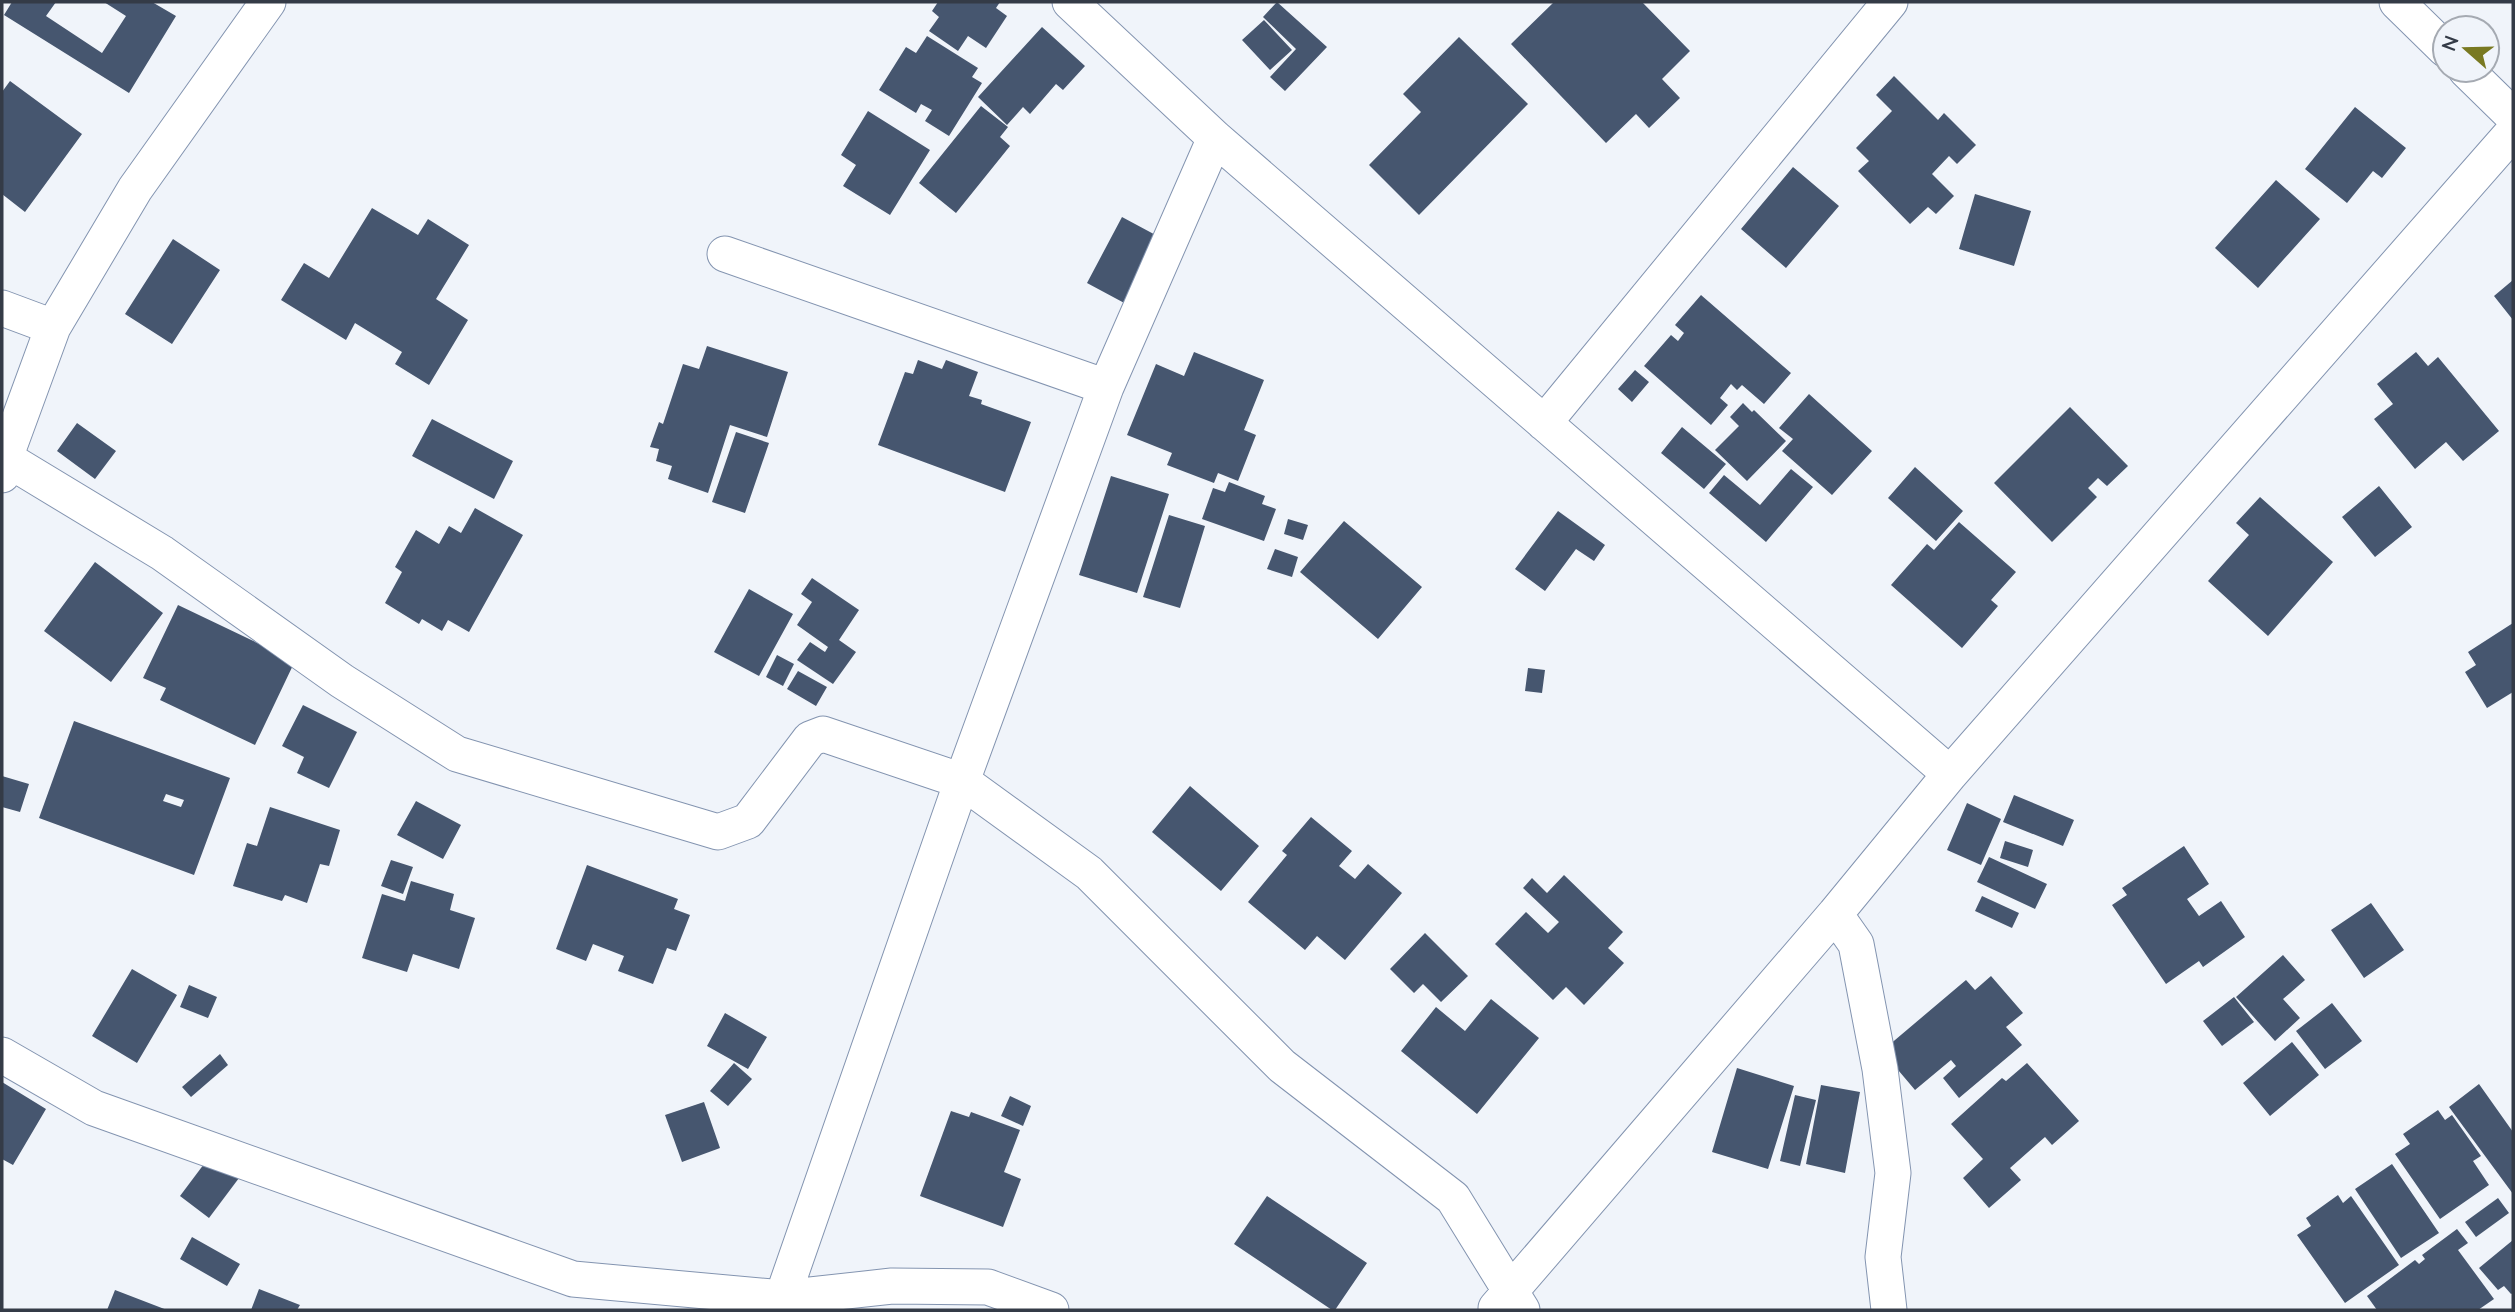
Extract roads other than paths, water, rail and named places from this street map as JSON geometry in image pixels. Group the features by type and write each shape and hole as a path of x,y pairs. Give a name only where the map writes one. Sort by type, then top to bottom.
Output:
{"street":[{"path":"268,2 135,189 53,327 4,467 162,553 342,681 457,754 718,832 748,821 810,739 822,734 961,781 1089,873 1282,1066 1453,1198 1509,1304 1950,774 2513,132"},
{"path":"1070,2 1215,138 1950,774"},
{"path":"1544,423 1890,2"},
{"path":"2398,2 2431,35"},
{"path":"2480,84 2513,116"},
{"path":"780,1304 961,781 1106,387 1215,138"},
{"path":"725,254 1106,387"},
{"path":"2,307 53,327"},
{"path":"1835,914 1856,944 1880,1069 1893,1173 1883,1257 1889,1310"},
{"path":"2,1055 94,1108 573,1279 780,1304 892,1286 988,1287 1051,1310"}]}
